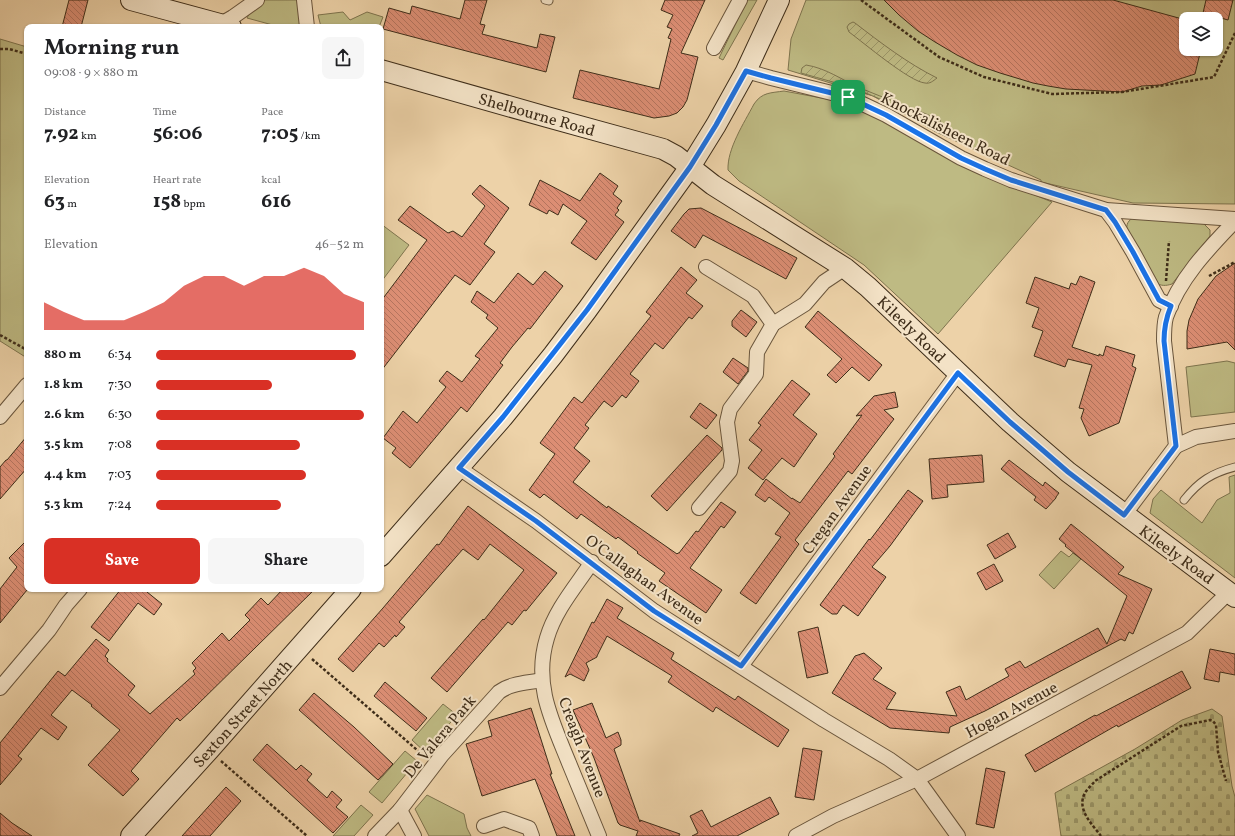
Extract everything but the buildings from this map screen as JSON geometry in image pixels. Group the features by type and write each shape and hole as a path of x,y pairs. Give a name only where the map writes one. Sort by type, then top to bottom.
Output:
{"main road":[{"path":"131,0 219,24"},
{"path":"384,553 503,417 563,342 690,167 716,125 746,71 779,0"},
{"name":"Shelbourne Road","path":"384,71 547,118 663,149 676,156 690,167"},
{"name":"Kileely Road","path":"690,167 713,185 845,268 868,286 1010,422 1050,457 1124,515 1232,594"},
{"name":"Sexton Street North","path":"131,836 348,592"}],"street":[{"path":"228,24 233,17 257,0"},
{"path":"304,0 307,24"},
{"path":"714,48 740,0"},
{"name":"Knockalisheen Road","path":"746,71 848,97 886,115 961,158 985,169 1019,183 1106,210 1235,220"},
{"path":"1106,210 1165,303 1166,318 1164,341 1176,446"},
{"path":"1165,303 1235,220"},
{"path":"706,267 753,296 773,324"},
{"path":"699,508 730,471 732,461 726,422 730,409 756,374 757,352 773,324 804,304 824,282 845,268"},
{"name":"Cregan Avenue","path":"741,666 958,373"},
{"path":"0,416 24,388"},
{"path":"1124,515 1176,446 1196,437 1235,431"},
{"name":"O'Callaghan Avenue","path":"459,468 592,562 654,611 824,720 888,759 917,779 958,836"},
{"name":"Creagh Avenue","path":"592,562 562,607 551,627 542,659 542,680 545,700 552,720 600,836"},
{"path":"0,688 49,630 77,592"},
{"name":"Hogan Avenue","path":"796,836 833,816 917,779 1187,633 1232,594"},
{"name":"De Valera Park","path":"376,836 400,810 435,765 499,692 511,686 542,680"},
{"path":"400,810 414,836"},
{"path":"484,826 504,819 529,828 532,836"}],"lane":[{"path":"1184,500 1192,489 1208,477 1220,471 1235,467"}],"path":[{"path":"861,0 939,57 984,78 1052,94 1122,92 1214,77 1235,34"},
{"path":"0,49 9,49 24,53"},
{"path":"1165,303 1169,241"},
{"path":"1209,276 1235,262"},
{"path":"0,335 24,348"},
{"path":"299,648 435,765"},
{"path":"1100,836 1084,814 1082,805 1084,794 1095,781 1181,726 1210,720 1213,721 1216,725 1218,752 1226,781"},
{"path":"209,750 307,836"}],"green space":[{"path":"265,0 298,0 300,24 269,24 247,18 249,14"},
{"path":"747,0 757,0 723,60 719,58"},
{"path":"806,0 1235,0 1235,204 1133,203 1041,182 1041,180 936,132 873,96 788,70 791,39"},
{"path":"343,12 350,20 367,12 383,17 380,24 320,24 318,15"},
{"path":"853,22 905,59 937,78 930,83 925,83 918,81 898,69 849,32 847,27"},
{"path":"0,39 24,46 24,356 0,341"},
{"path":"806,65 827,71 860,88 940,120 942,130 936,131 900,109 848,86 801,73 802,68"},
{"path":"784,91 843,102 888,123 958,164 1052,202 938,334 864,265 739,181 728,170 728,162 733,145 754,104 764,95"},
{"path":"1135,217 1203,223 1210,230 1210,236 1172,284 1160,285 1156,283 1127,231 1128,222"},
{"path":"384,226 409,245 384,278"},
{"path":"1227,361 1235,363 1235,412 1191,417 1186,367"},
{"path":"1235,475 1235,578 1150,513 1153,499 1161,490 1202,523 1217,500 1230,493 1229,477"},
{"path":"1061,551 1069,557 1073,553 1081,559 1054,589 1039,575"},
{"path":"443,704 457,715 425,752 412,740"},
{"path":"1212,709 1222,716 1232,786 1235,797 1235,836 1061,836 1055,793 1135,749 1182,720"},
{"path":"405,751 417,761 382,803 369,792"},
{"path":"427,795 464,814 467,828 471,836 429,836 415,809"},
{"path":"361,805 373,815 354,836 333,836"}],"route":[{"path":"746,71 848,97 886,115 961,158 985,169 1049,193 1106,210 1133,252 1159,300 1171,306 1166,318 1164,341 1176,446 1124,515 1068,472 1010,422 958,373 741,666 654,611 592,562 522,510 459,468 503,417 587,310 690,167 716,125 746,71"}]}
